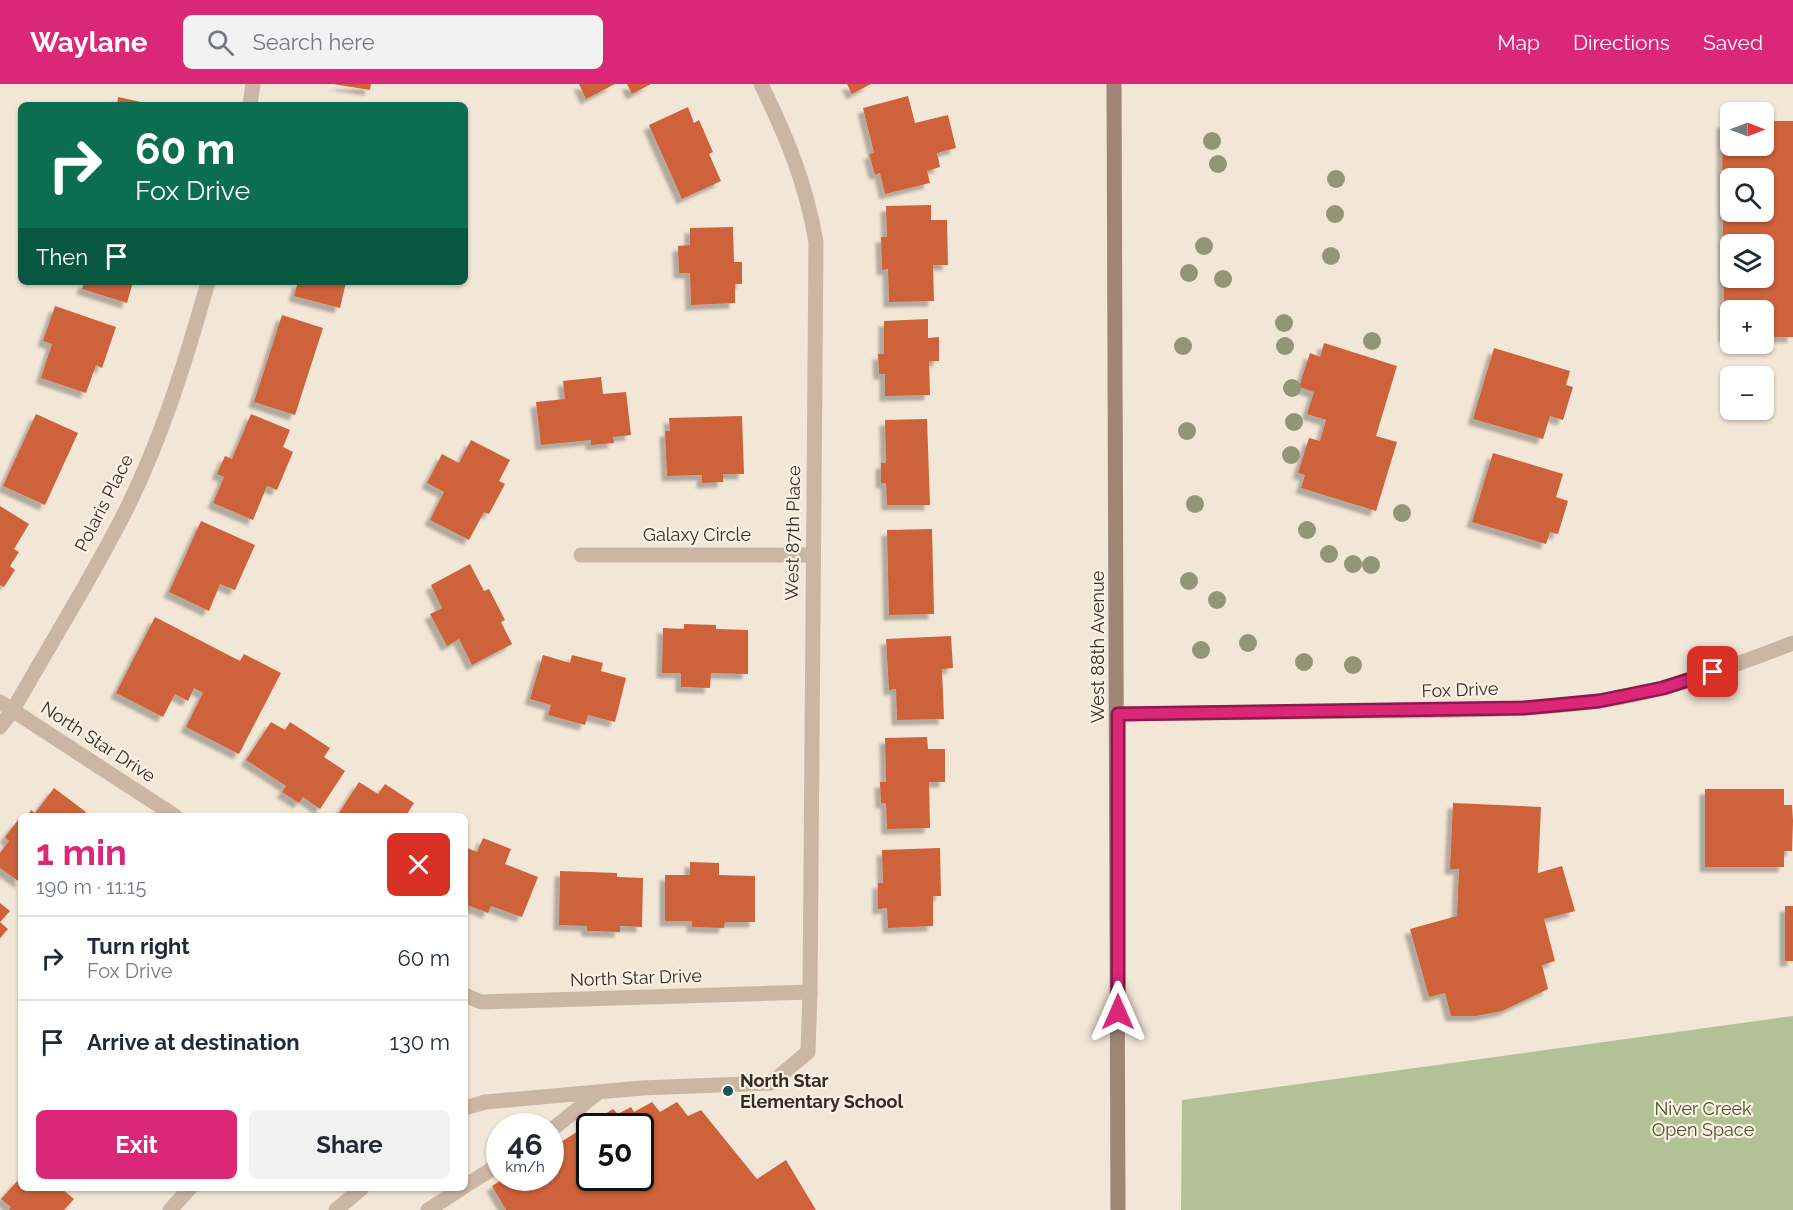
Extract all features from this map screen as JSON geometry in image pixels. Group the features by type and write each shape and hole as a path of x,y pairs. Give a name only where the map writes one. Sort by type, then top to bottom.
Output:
{"main road":[{"name":"West 88th Avenue","path":"1114,84 1119,1210"}],"street":[{"path":"250,102 253,84"},
{"name":"West 87th Place","path":"468,1107 485,1102 599,1092 771,1083 808,1053 816,242 809,200 799,166 761,84"},
{"name":"Polaris Place","path":"0,727 6,706 126,510 178,381 207,285"},
{"name":"Galaxy Circle","path":"581,555 813,555"},
{"name":"Fox Drive","path":"1118,714 1429,711 1524,708 1599,701 1663,688 1733,666 1793,643"},
{"name":"North Star Drive","path":"6,706 170,813"},
{"name":"North Star Drive","path":"468,996 481,1002 810,992"},
{"path":"564,1120 599,1092"},
{"path":"468,1184 486,1173"},
{"path":"170,1210 187,1191"},
{"path":"336,1210 358,1191"},
{"path":"428,1210 458,1191"}],"green space":[{"name":"Niver Creek Open Space","path":"1793,1016 1793,1210 1181,1210 1182,1100"}],"building":[{"path":"333,84 371,84 370,90"},
{"path":"579,84 615,84 586,99"},
{"path":"627,84 651,84 632,94"},
{"path":"847,84 871,84 852,94"},
{"path":"908,96 915,123 948,115 956,148 937,153 940,167 927,171 930,183 885,194 880,173 875,175 869,154 874,153 863,108"},
{"path":"118,97 141,102 117,102"},
{"path":"688,107 694,123 699,120 713,152 709,154 721,181 682,199 649,125"},
{"path":"1774,121 1793,121 1793,337 1774,337 1774,300 1724,300 1724,288 1774,288 1774,234 1723,234 1723,222 1774,222 1774,168 1722,168 1722,156 1774,156"},
{"path":"931,205 931,220 947,220 948,265 933,265 934,301 889,302 888,269 882,270 881,237 887,237 886,206"},
{"path":"733,227 734,262 742,262 742,284 735,284 735,303 691,305 690,273 679,273 678,246 690,245 690,228"},
{"path":"83,285 132,285 127,303 82,289"},
{"path":"297,285 345,285 340,308 294,296"},
{"path":"55,306 116,327 102,368 96,365 86,393 41,378 52,344 43,341"},
{"path":"282,315 323,328 295,415 254,402"},
{"path":"928,319 928,338 939,337 939,361 929,361 930,395 885,396 885,374 879,374 878,354 884,354 884,321"},
{"path":"1324,343 1397,366 1376,436 1397,442 1376,511 1301,488 1305,475 1298,473 1309,438 1320,441 1326,420 1307,414 1314,392 1299,387 1310,353 1320,357"},
{"path":"1494,348 1570,371 1566,385 1573,387 1563,420 1550,416 1543,439 1473,419"},
{"path":"601,377 603,394 626,392 631,435 613,437 614,443 591,445 591,440 541,445 536,402 565,399 563,381"},
{"path":"36,414 78,433 45,505 3,486"},
{"path":"251,414 290,430 283,447 293,452 277,490 267,486 253,520 213,503 224,477 217,474 225,456 232,459"},
{"path":"742,416 744,474 723,474 723,482 702,483 702,475 667,476 665,431 670,431 669,418"},
{"path":"927,419 930,505 887,505 886,483 881,483 881,463 886,463 885,420"},
{"path":"471,440 510,460 499,481 505,484 489,514 484,512 469,540 430,520 444,492 427,483 442,454 459,463"},
{"path":"1493,453 1563,474 1556,497 1568,501 1558,534 1550,532 1546,544 1472,522"},
{"path":"0,506 29,524 14,549 19,552 10,566 15,570 4,587 0,585"},
{"path":"201,521 255,545 235,590 220,584 209,611 169,592"},
{"path":"932,529 934,614 889,615 887,530"},
{"path":"470,564 484,591 489,589 505,620 501,622 512,644 472,665 459,639 447,646 430,614 442,608 431,585"},
{"path":"155,617 240,661 244,654 281,673 239,754 186,727 203,693 194,688 188,701 175,694 163,717 116,693"},
{"path":"684,624 716,625 716,629 748,630 748,674 711,673 710,688 681,687 681,673 662,673 663,628 684,629"},
{"path":"951,636 953,668 942,669 944,719 897,720 896,689 889,690 886,639"},
{"path":"543,655 570,663 572,655 603,663 601,671 626,678 615,722 588,715 585,725 548,715 551,705 530,699"},
{"path":"271,722 285,730 290,722 330,748 324,757 345,771 320,809 303,797 299,803 282,792 286,786 246,760"},
{"path":"927,737 928,749 945,749 945,782 929,782 930,828 887,829 886,803 881,803 880,782 886,782 885,738"},
{"path":"359,782 378,794 385,784 414,803 408,813 339,813"},
{"path":"54,788 86,812 85,813 35,813"},
{"path":"1705,789 1784,789 1784,805 1792,805 1793,821 1792,851 1784,851 1784,867 1705,867"},
{"path":"1453,803 1541,807 1538,873 1562,866 1575,911 1544,919 1555,961 1542,965 1548,989 1502,1011 1476,1016 1451,1016 1445,993 1429,997 1410,929 1457,916 1459,869 1450,869"},
{"path":"18,820 18,881 0,868 0,853 9,841 5,837"},
{"path":"483,838 511,849 505,864 538,877 522,917 491,906 488,913 468,905 468,848 477,852"},
{"path":"940,848 941,896 933,896 933,926 888,928 887,908 878,909 878,883 883,883 882,850"},
{"path":"690,862 719,863 719,875 755,876 755,922 725,922 724,928 692,927 692,921 665,921 665,875 690,875"},
{"path":"560,871 617,873 617,877 643,878 642,927 620,926 620,932 587,931 587,926 559,925"},
{"path":"0,903 10,911 0,922"},
{"path":"1785,906 1793,906 1793,961 1785,961"},
{"path":"0,922 8,929 0,938"},
{"name":"North Star Elementary School","path":"652,1102 660,1112 677,1102 688,1116 701,1110 757,1179 786,1160 816,1210 506,1210 495,1191 564,1191 564,1140 576,1132 576,1191 654,1191 654,1113 620,1113 631,1107 634,1112"},
{"path":"18,1180 18,1191 65,1191 74,1199 64,1210 9,1210 11,1207 1,1199"}],"place":[{"name":"North Star Elementary School","path":"728,1091"}],"route":[{"path":"1118,1012 1118,714 1524,708 1599,701 1663,688 1713,672"}]}
